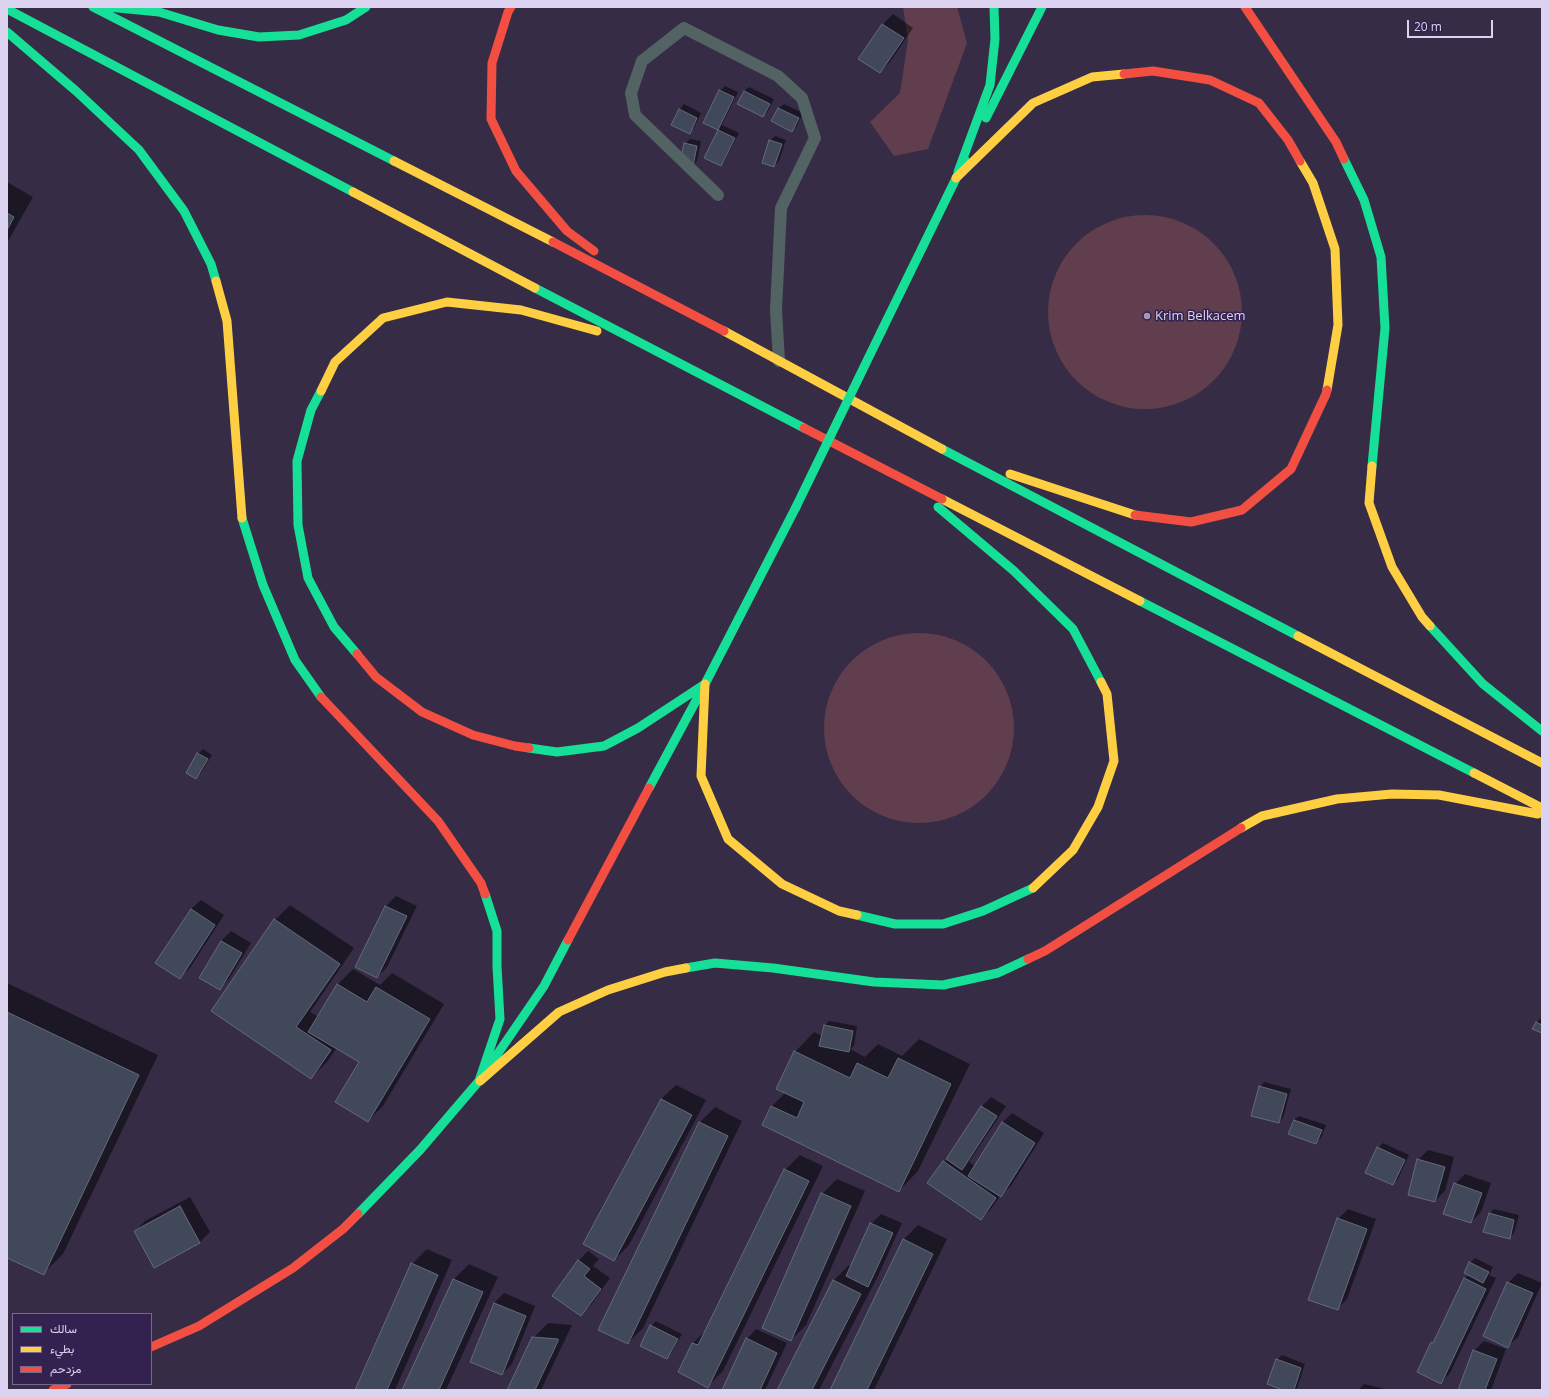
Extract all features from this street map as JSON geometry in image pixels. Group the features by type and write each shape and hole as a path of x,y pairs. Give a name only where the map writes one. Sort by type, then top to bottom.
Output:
{"main road":[{"path":"93,7 647,290 952,455 1542,763"},
{"path":"108,7 159,12 218,30 259,37 299,35 346,20 366,7"},
{"path":"511,7 508,12 492,63 491,119 516,171 567,231 647,290"},
{"path":"956,178 990,85 995,39 994,7"},
{"path":"152,1347 199,1326 286,1272 342,1230 420,1150 480,1081 544,986 705,684 796,507 956,178 1042,7"},
{"path":"1245,7 1336,142 1364,200 1381,257 1385,328 1369,503 1392,567 1422,617 1457,657 1483,684 1542,731"},
{"path":"7,9 635,341 1542,808"},
{"path":"7,32 76,91 139,150 184,210 211,264 227,321 242,520 262,585 271,606 295,660 324,702 438,821 481,883 497,931 500,1019 480,1081"},
{"path":"952,455 1130,514 1190,522 1242,510 1291,469 1326,394 1338,325 1335,248 1313,183 1288,140 1259,103 1210,80 1153,71 1092,77 1033,103 956,178"},
{"path":"635,341 521,310 447,302 383,318 335,362 310,410 297,461 298,525 308,578 334,627 376,676 422,712 473,735 515,746 557,752 604,746 638,728 705,684"},
{"path":"705,684 701,776 728,839 782,884 839,911 895,924 943,924 983,911 1033,888 1073,850 1098,807 1114,761 1107,694 1073,629 1014,571 908,482"},
{"path":"480,1081 559,1012 608,990 665,972 715,963 773,968 874,982 943,985 998,973 1046,951 1189,860 1262,816 1336,799 1392,794 1439,795 1542,814"},
{"path":"53,1390 65,1385"}],"lane":[{"path":"718,196 635,115 631,93 642,61 684,28 778,76 802,98 815,138 781,208 776,310 779,361"}],"shaded area":[{"path":"903,7 957,7 967,43 928,149 894,156 870,122 900,93 908,40"},
{"path":"1135,215 1155,215 1173,219 1191,226 1214,243 1226,258 1235,275 1242,302 1242,322 1235,349 1226,366 1214,381 1199,393 1182,402 1155,409 1135,409 1117,405 1099,398 1083,387 1070,374 1059,358 1052,340 1048,322 1048,302 1052,284 1059,266 1070,250 1083,237 1099,226 1117,219"},
{"path":"910,633 928,633 947,637 964,644 979,654 993,668 1003,683 1010,700 1014,719 1014,737 1010,756 1003,773 993,788 979,802 964,812 947,819 928,823 910,823 891,819 874,812 859,802 845,788 835,773 828,756 824,737 824,719 828,700 835,683 845,668 859,654 874,644 891,637"}],"building":[{"path":"882,24 904,38 880,73 858,59"},
{"path":"719,90 734,97 718,130 703,123"},
{"path":"744,91 770,104 763,117 737,104"},
{"path":"778,108 799,118 792,132 771,121"},
{"path":"679,109 697,118 690,134 671,125"},
{"path":"718,130 735,138 721,166 704,158"},
{"path":"769,140 782,144 774,167 762,163"},
{"path":"684,143 697,146 693,166 680,164"},
{"path":"7,213 14,217 7,230"},
{"path":"197,753 208,759 196,779 186,773"},
{"path":"385,906 407,916 377,978 355,967"},
{"path":"191,909 215,925 180,979 155,963"},
{"path":"274,919 340,964 296,1027 331,1050 311,1079 211,1011"},
{"path":"221,941 242,953 220,990 199,978"},
{"path":"337,984 367,1002 376,987 430,1019 368,1122 335,1102 359,1062 308,1032"},
{"path":"7,1012 139,1075 44,1275 7,1258"},
{"path":"1536,1022 1542,1025 1542,1033 1532,1029"},
{"path":"824,1025 853,1031 849,1052 819,1046"},
{"path":"794,1051 850,1078 857,1063 888,1078 898,1058 951,1084 899,1192 762,1125 771,1106 797,1118 804,1102 776,1089"},
{"path":"1259,1086 1287,1094 1279,1123 1251,1116"},
{"path":"661,1099 692,1115 614,1261 583,1244"},
{"path":"981,1106 997,1116 962,1170 946,1159"},
{"path":"1294,1120 1322,1130 1316,1144 1288,1134"},
{"path":"699,1122 728,1136 628,1344 598,1330"},
{"path":"1002,1122 1035,1143 1001,1197 968,1176"},
{"path":"1377,1147 1405,1160 1393,1185 1365,1173"},
{"path":"1417,1159 1445,1167 1435,1202 1408,1195"},
{"path":"943,1161 996,1198 981,1220 927,1183"},
{"path":"784,1169 809,1181 708,1388 678,1372 692,1343 698,1345"},
{"path":"1454,1183 1482,1193 1471,1223 1443,1214"},
{"path":"821,1193 851,1206 791,1341 762,1328"},
{"path":"180,1206 200,1243 154,1268 134,1231"},
{"path":"1489,1213 1514,1220 1510,1239 1483,1232"},
{"path":"1337,1218 1367,1229 1338,1310 1308,1300"},
{"path":"870,1223 893,1233 868,1287 846,1276"},
{"path":"903,1239 933,1254 867,1390 830,1390"},
{"path":"578,1260 590,1269 584,1276 601,1289 581,1316 552,1296"},
{"path":"1469,1262 1489,1272 1483,1283 1464,1273"},
{"path":"411,1263 438,1275 387,1390 355,1390"},
{"path":"1464,1278 1486,1289 1441,1384 1417,1372 1431,1342 1433,1343"},
{"path":"453,1279 483,1292 439,1390 402,1390"},
{"path":"833,1280 861,1294 812,1390 777,1390"},
{"path":"1507,1282 1533,1293 1508,1348 1483,1336"},
{"path":"494,1303 526,1316 502,1375 470,1362"},
{"path":"650,1325 678,1339 667,1359 640,1346"},
{"path":"532,1337 558,1339 558,1341 535,1390 507,1390"},
{"path":"746,1338 777,1353 760,1390 722,1390"},
{"path":"1473,1350 1497,1359 1485,1390 1458,1390"},
{"path":"1276,1359 1301,1368 1294,1390 1283,1390 1267,1384"}],"traffic: fast":[{"path":"93,7 394,161"},
{"path":"108,7 159,12 218,30 259,37 299,35 346,20 366,7"},
{"path":"958,172 990,85 995,39 994,7"},
{"path":"986,118 1042,7"},
{"path":"7,9 353,192"},
{"path":"7,32 76,91 139,150 184,211 211,264 216,281"},
{"path":"1344,159 1364,200 1381,257 1385,328 1372,466"},
{"path":"881,332 965,160"},
{"path":"535,288 804,428"},
{"path":"796,507 881,332"},
{"path":"321,391 311,410 297,461 298,525 308,578 334,627 357,654"},
{"path":"942,449 1298,636"},
{"path":"649,788 705,684 796,507"},
{"path":"938,507 1014,571 1073,629 1101,682"},
{"path":"242,518 263,585 295,660 321,697"},
{"path":"1140,601 1474,773"},
{"path":"1430,626 1483,684 1542,731"},
{"path":"529,748 557,752 604,746 638,728 705,684"},
{"path":"857,915 895,924 943,924 983,911 1033,888"},
{"path":"479,1081 500,1019 497,931 485,894"},
{"path":"358,1214 420,1150 479,1081 544,986 568,940"},
{"path":"686,968 715,963 773,968 874,982 943,985 998,973 1028,959"}],"traffic: slow":[{"path":"956,178 1033,103 1092,77 1124,74"},
{"path":"394,161 553,242"},
{"path":"1300,161 1313,183 1335,249 1338,325 1327,390"},
{"path":"353,192 535,288"},
{"path":"216,281 227,321 242,518"},
{"path":"321,391 335,362 383,318 447,302 521,310 597,331"},
{"path":"724,331 942,449"},
{"path":"1372,466 1369,503 1392,567 1422,617 1430,626"},
{"path":"1010,474 1135,515"},
{"path":"942,499 1140,601"},
{"path":"1298,636 1542,763"},
{"path":"1033,888 1073,850 1098,807 1114,761 1107,694 1101,682"},
{"path":"705,684 701,776 728,839 782,884 839,911 857,915"},
{"path":"1474,773 1542,808"},
{"path":"1241,828 1262,816 1337,799 1392,794 1439,795 1538,814"},
{"path":"480,1081 559,1012 608,990 665,972 686,968"}],"traffic: jam":[{"path":"511,7 508,12 492,63 491,119 516,171 567,231 594,251"},
{"path":"1245,7 1336,142 1344,159"},
{"path":"1124,74 1153,71 1210,80 1259,103 1288,140 1300,161"},
{"path":"553,242 724,331"},
{"path":"1135,515 1191,522 1242,510 1291,469 1327,390"},
{"path":"804,428 942,499"},
{"path":"357,654 376,677 422,712 473,735 515,746 529,748"},
{"path":"321,697 438,821 481,883 485,894"},
{"path":"568,940 649,788"},
{"path":"1028,959 1045,951 1241,828"},
{"path":"152,1347 199,1326 293,1268 343,1229 358,1214"},
{"path":"53,1390 65,1385"}],"place":[{"name":"Krim Belkacem","path":"1147,316"}]}
